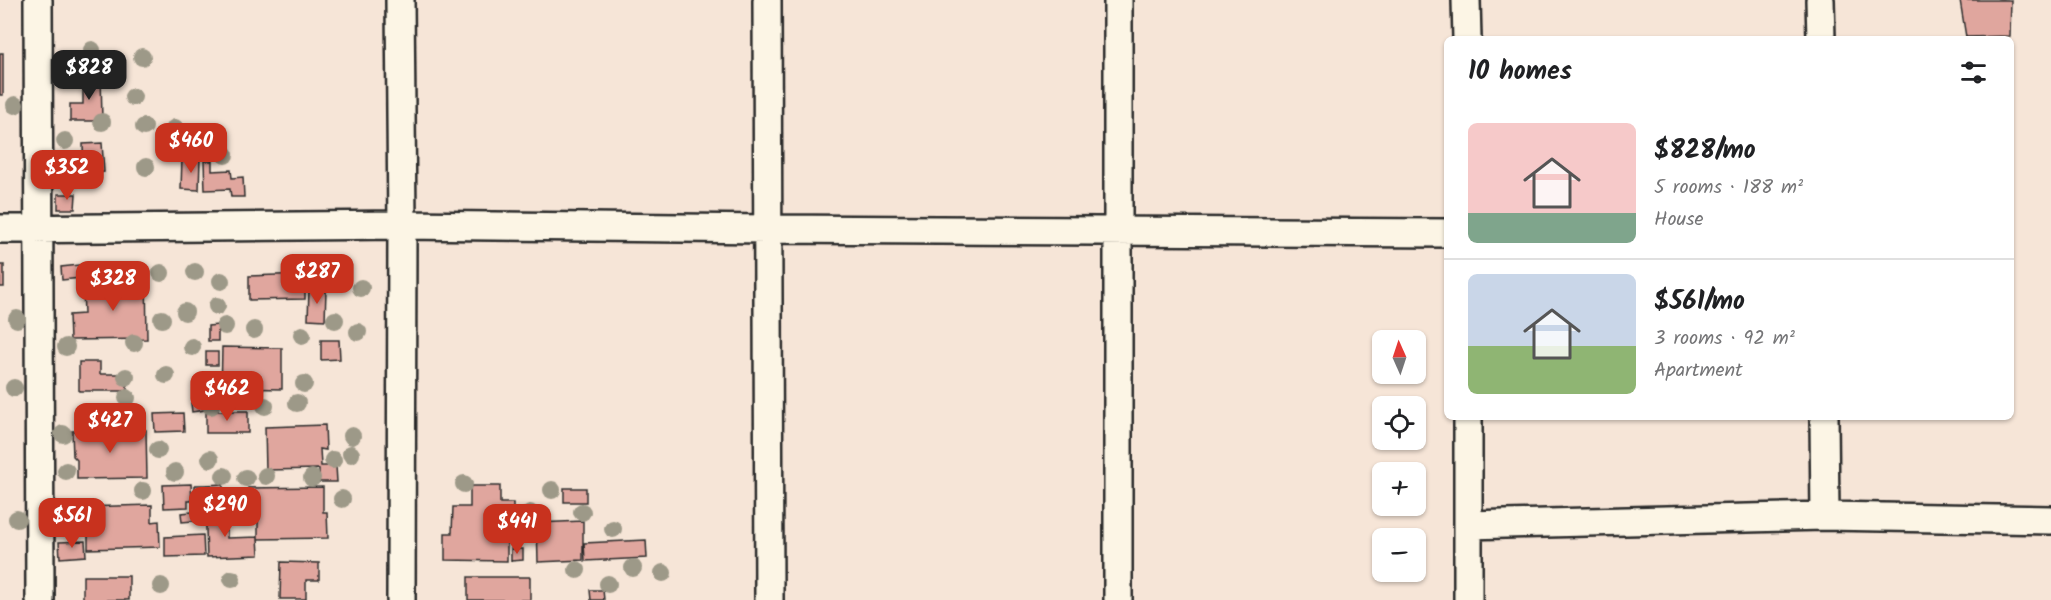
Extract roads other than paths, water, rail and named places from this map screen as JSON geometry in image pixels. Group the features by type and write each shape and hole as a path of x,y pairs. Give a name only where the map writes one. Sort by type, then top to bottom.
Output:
{"street":[{"path":"38,0 40,600"},
{"path":"400,0 402,600"},
{"path":"767,0 770,600"},
{"path":"1118,0 1118,600"},
{"path":"1466,0 1467,36"},
{"path":"1820,0 1821,36"},
{"path":"0,229 402,225 1444,233"},
{"path":"387,296 394,600"},
{"path":"1468,420 1468,600"},
{"path":"1824,420 1825,516"},
{"path":"1468,525 1825,516 2051,520"}]}
